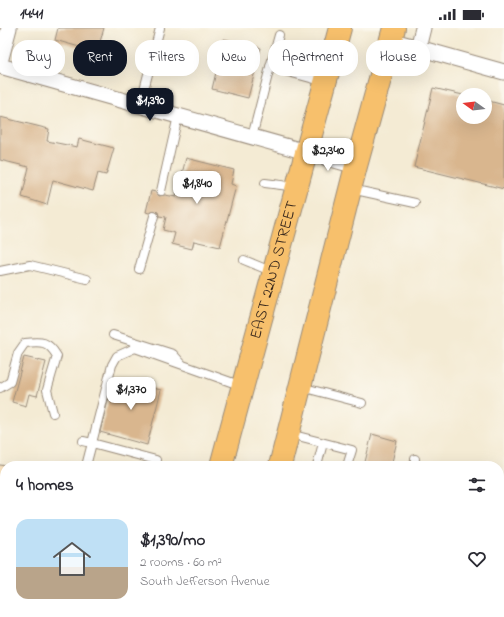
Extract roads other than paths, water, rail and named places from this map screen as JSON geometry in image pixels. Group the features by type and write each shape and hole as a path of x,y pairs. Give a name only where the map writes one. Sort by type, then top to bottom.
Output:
{"main road":[{"name":"EAST 22ND STREET","path":"222,461 340,28"},
{"path":"281,461 350,189 392,34"}],"street":[{"path":"0,62 9,28"},
{"path":"420,40 423,28"},
{"path":"392,34 403,40"},
{"path":"430,51 504,72"},
{"path":"0,66 356,166"}],"lane":[{"path":"140,106 160,28"},
{"path":"278,40 279,35"},
{"path":"252,137 268,75"},
{"path":"302,76 326,83"},
{"path":"161,191 178,116"},
{"path":"265,182 297,187"},
{"path":"350,189 415,203"},
{"path":"139,269 154,216"},
{"path":"244,260 274,272"},
{"path":"0,271 30,265 87,279"},
{"path":"113,335 172,354 182,364"},
{"path":"0,388 10,382 18,354 26,342 39,341 52,347 57,356 47,390 53,413"},
{"path":"87,461 112,366 117,356 135,348 243,386"},
{"path":"300,386 362,403"},
{"path":"288,434 352,450 349,461"},
{"path":"83,440 156,461"},
{"path":"318,461 323,443"}]}
